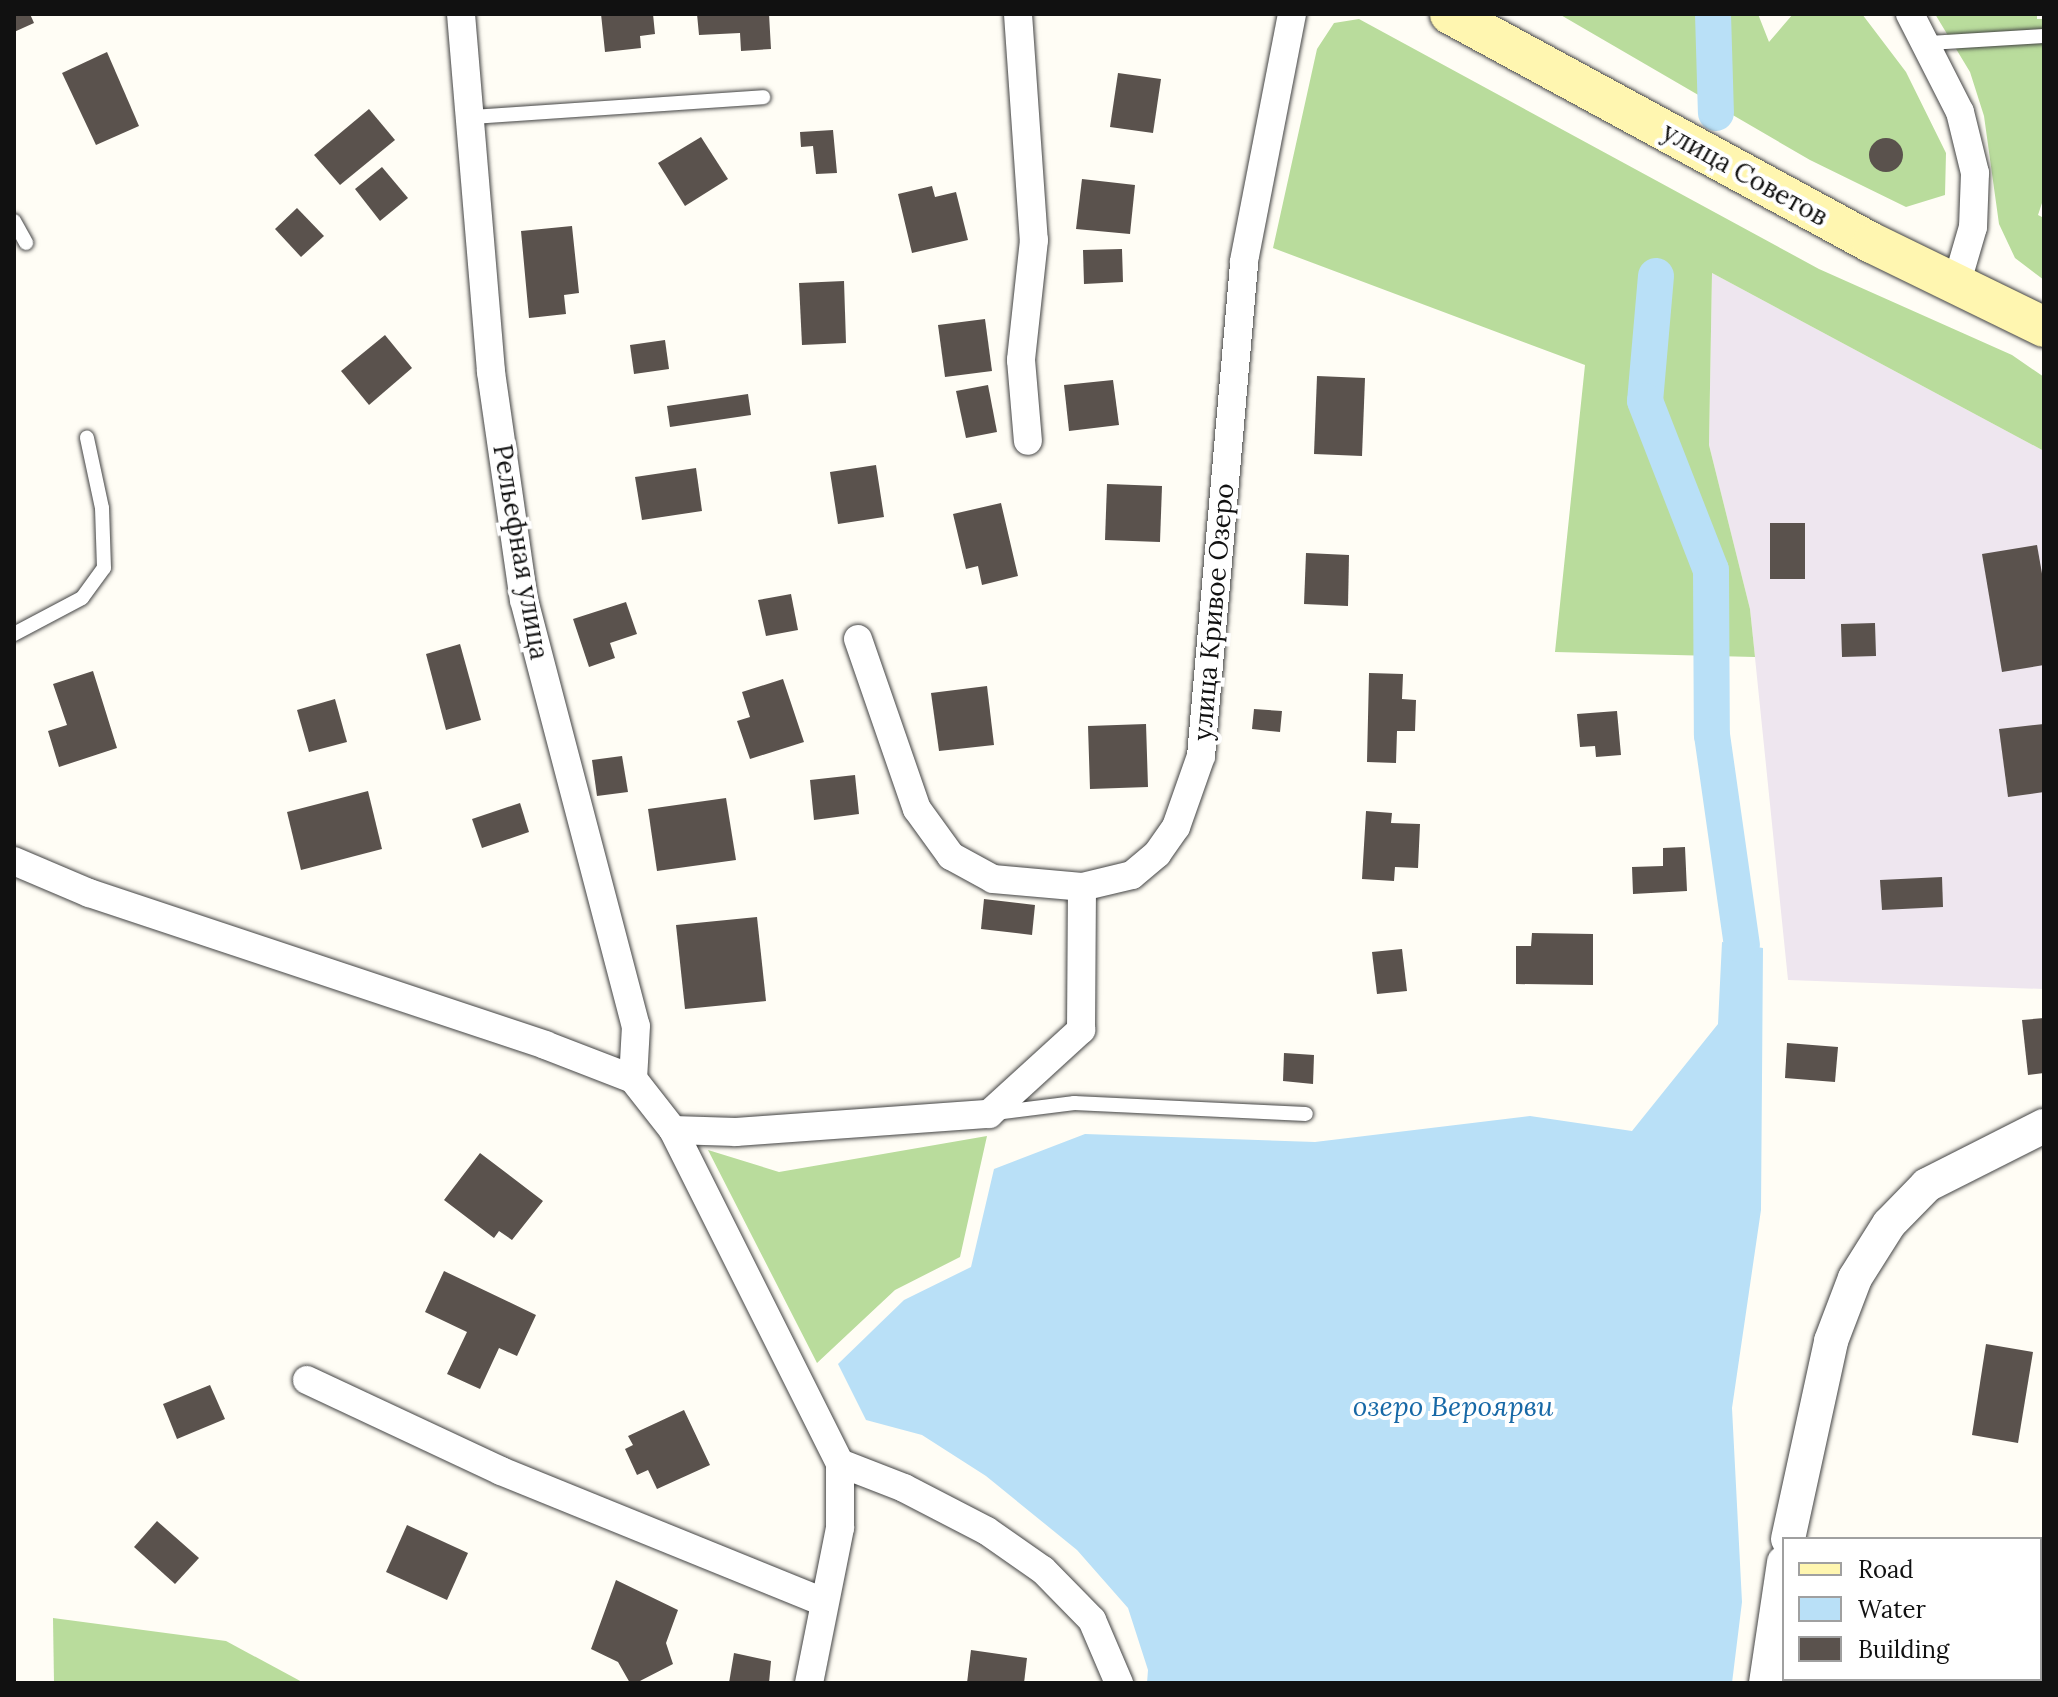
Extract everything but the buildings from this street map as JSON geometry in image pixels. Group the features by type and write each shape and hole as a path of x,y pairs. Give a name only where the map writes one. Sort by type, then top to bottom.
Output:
{"main road":[{"name":"улица Советов","path":"1450,14 1956,285 2044,327"}],"street":[{"name":"Рельефная улица","path":"461,14 491,372 524,600 636,1026 633,1079"},
{"path":"1018,14 1034,240 1021,360 1028,441"},
{"name":"улица Кривое Озеро","path":"858,639 917,809 931,833 951,856 993,879 1082,887 1132,875 1157,854 1176,827 1201,756 1244,261 1292,14"},
{"path":"1910,14 1929,43 1960,112 1975,173 1973,227 1956,285"},
{"path":"14,861 89,893 545,1045 633,1079 673,1130 840,1463 840,1528 809,1683"},
{"path":"673,1130 736,1132 989,1114 1081,1030 1082,887"},
{"path":"1788,1537 1831,1341 1855,1278 1880,1238 1927,1185 2044,1126"},
{"path":"307,1380 501,1471 823,1602"},
{"path":"840,1463 904,1488 987,1531 1043,1570 1092,1620 1119,1683"},
{"path":"1766,1683 1782,1575"}],"lane":[{"path":"1929,43 2044,36"},
{"path":"472,117 763,97"},
{"path":"14,221 26,243"},
{"path":"14,634 82,598 104,568 102,508 87,438"},
{"path":"989,1114 1074,1103 1306,1114"}],"shaded area":[{"path":"1712,273 2044,451 2044,989 1788,980 1750,609 1709,445"}],"green space":[{"path":"1559,14 1758,14 1769,42 1793,14 1862,14 1906,72 1946,153 1945,195 1906,207 1810,160"},
{"path":"1935,14 2037,14 2037,19 2044,19 2044,197 2038,215 2044,218 2044,280 2015,258 1999,224 1984,116 1970,72"},
{"path":"1359,19 1819,269 2012,355 2044,377 2044,451 1712,273 1709,445 1750,609 1755,657 1555,652 1585,365 1273,248 1317,49 1334,23"},
{"path":"987,1136 960,1257 895,1290 817,1363 708,1150 779,1172"},
{"path":"53,1618 226,1641 304,1683 54,1683"}],"water":[{"name":"озеро Вероярви","path":"1722,942 1763,948 1761,1210 1732,1408 1742,1602 1732,1683 1147,1683 1148,1670 1128,1608 1077,1550 986,1476 922,1435 866,1420 838,1364 904,1300 971,1267 994,1169 1085,1134 1315,1142 1530,1116 1632,1131 1718,1024"}],"waterway":[{"path":"1713,14 1716,113"},
{"path":"1656,276 1645,401 1711,570 1712,735 1742,945"}]}
